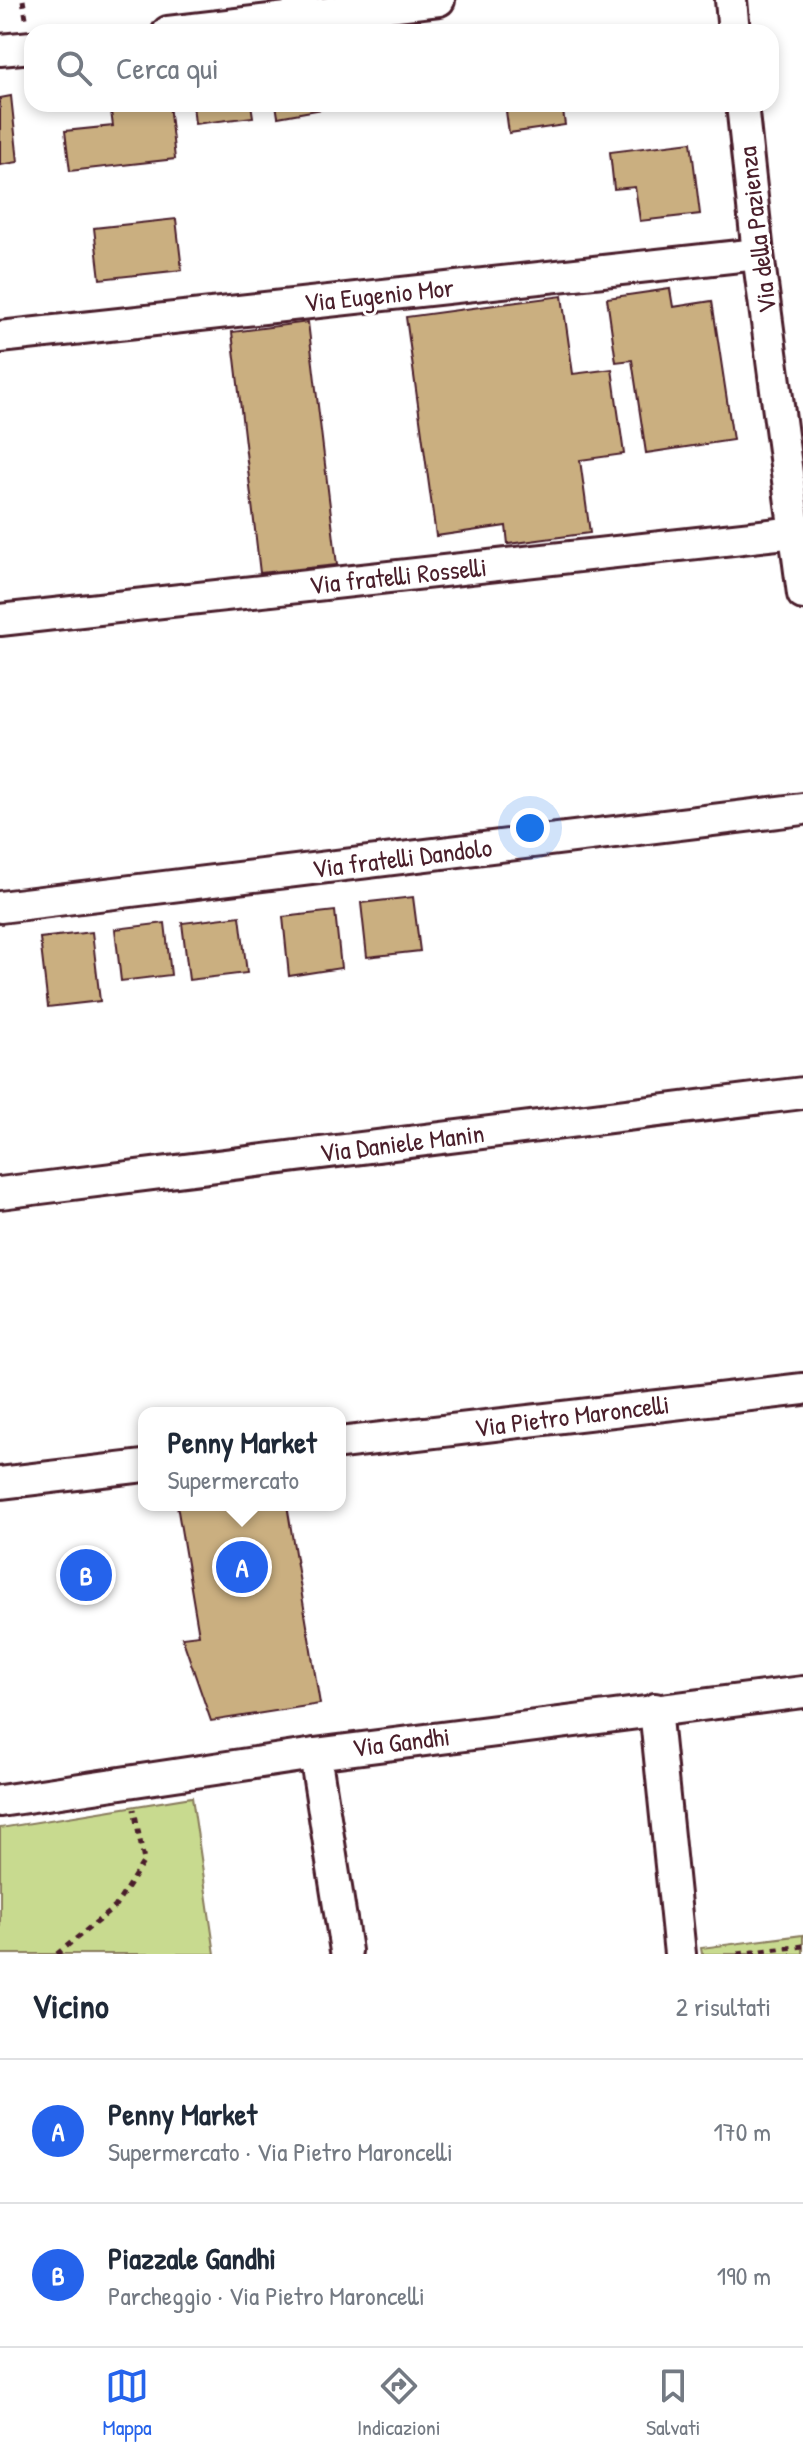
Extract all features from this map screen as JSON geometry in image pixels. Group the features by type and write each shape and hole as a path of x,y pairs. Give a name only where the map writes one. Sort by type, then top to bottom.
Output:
{"street":[{"path":"236,24 439,0"},
{"path":"731,0 733,24"},
{"path":"0,50 24,48"},
{"name":"Via della Pazienza","path":"743,112 758,254 803,594"},
{"name":"Via Eugenio Mor","path":"0,337 758,254"},
{"name":"Via fratelli Rosselli","path":"0,620 796,532"},
{"name":"Via fratelli Dandolo","path":"0,907 803,809"},
{"name":"Via Daniele Manin","path":"0,1193 803,1093"},
{"name":"Via Pietro Maroncelli","path":"346,1442 803,1389"},
{"path":"0,1483 138,1467"},
{"name":"Via Gandhi","path":"0,1801 315,1754 803,1692"},
{"path":"655,1709 680,1954"},
{"path":"315,1754 346,1951"}],"path":[{"path":"57,1954 115,1907 144,1861 129,1781"},
{"path":"738,1954 803,1946"}],"green space":[{"path":"192,1797 215,1954 0,1954 0,1828"},
{"path":"803,1935 803,1954 702,1954 701,1948"}],"building":[{"path":"11,96 18,162 0,165 0,98"},
{"path":"111,112 170,112 175,159 70,171 65,131 113,126"},
{"path":"194,112 252,112 253,117 195,124"},
{"path":"277,112 306,112 278,117"},
{"path":"506,112 563,112 565,125 509,133"},
{"path":"691,142 700,214 640,221 635,187 614,189 610,152"},
{"path":"176,219 182,270 100,279 94,228"},
{"path":"670,289 673,307 712,301 733,440 646,453 632,360 616,362 607,298"},
{"path":"562,296 573,374 612,369 624,454 580,460 590,533 508,544 506,526 436,536 406,317"},
{"path":"308,322 337,565 260,573 232,332"},
{"path":"413,897 420,951 367,957 361,903"},
{"path":"335,911 341,968 289,976 283,917"},
{"path":"240,916 247,973 189,980 182,923"},
{"path":"165,923 171,975 121,981 115,929"},
{"path":"92,932 100,1001 48,1007 40,938"},
{"path":"178,1511 288,1511 320,1704 211,1721 182,1637 199,1635"}],"place":[{"name":"Penny Market","path":"242,1567"},
{"name":"Piazzale Gandhi","path":"86,1575"}]}
